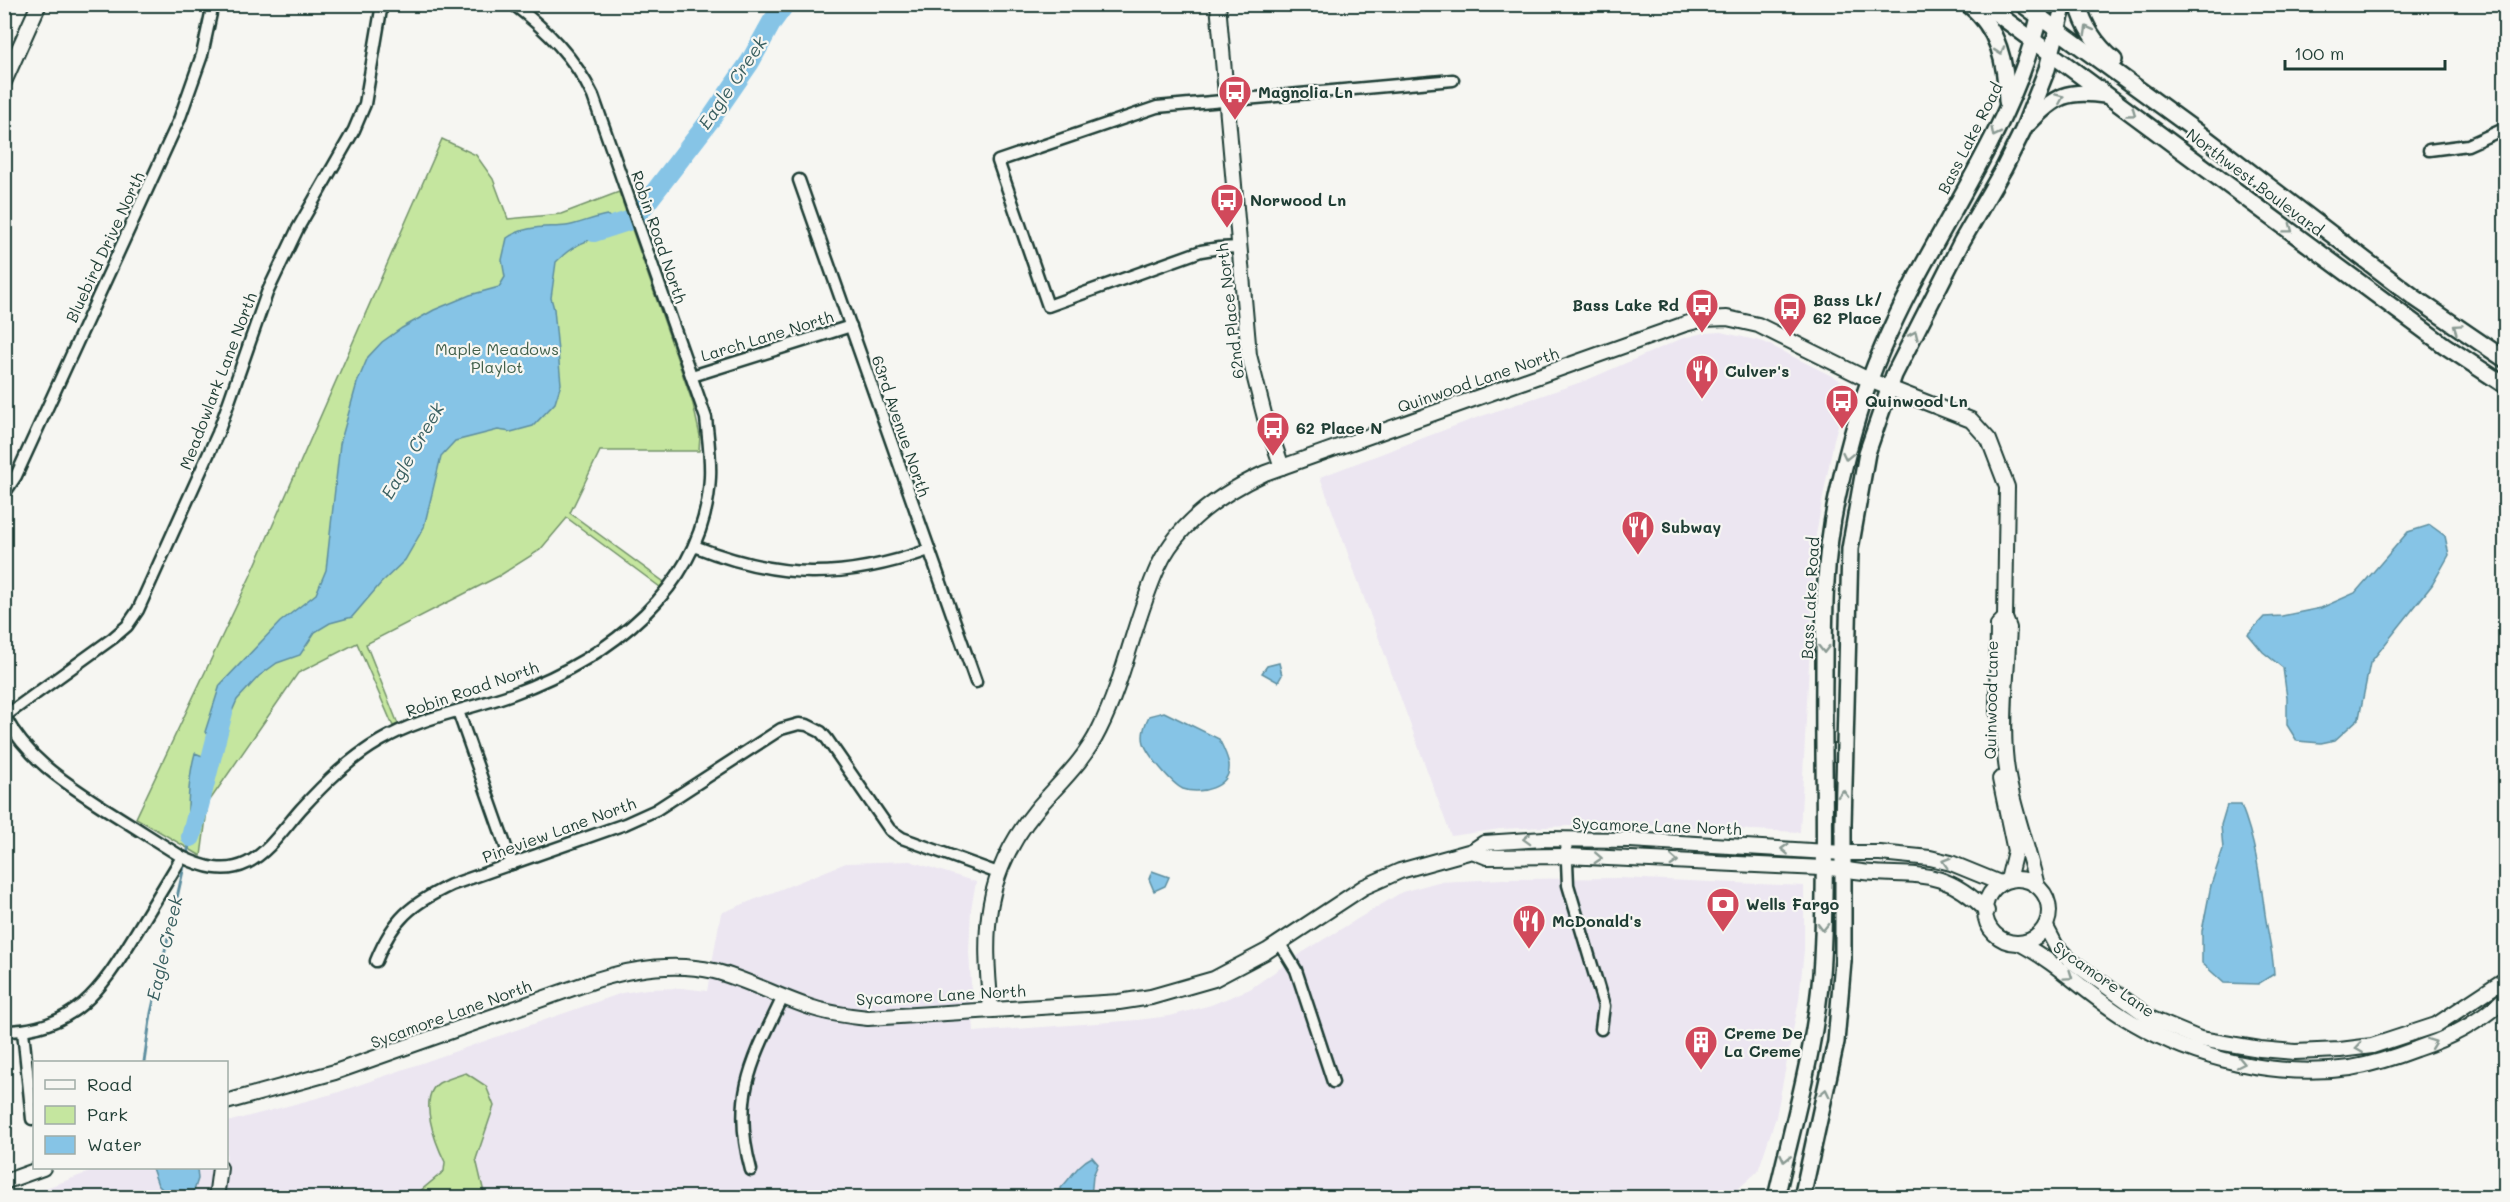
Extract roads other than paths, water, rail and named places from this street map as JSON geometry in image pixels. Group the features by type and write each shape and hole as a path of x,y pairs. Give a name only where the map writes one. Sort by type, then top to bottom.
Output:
{"main road":[{"path":"1968,4 1983,18 1999,47 2007,78 2007,108"},
{"name":"Northwest Boulevard","path":"1984,4 2444,345 2505,386"},
{"name":"Northwest Boulevard","path":"2022,4 2041,11 2058,31 2207,139 2415,298 2505,360"},
{"path":"1802,1197 1836,1042 1843,961 1843,853 1850,549 1867,453 1889,388 1920,323 2023,130 2051,53 2064,4"},
{"path":"2078,4 2088,31 2103,51 2193,118 2207,139"},
{"name":"Bass Lake Road","path":"1776,1197 1802,1093 1817,1012 1822,961 1824,594 1836,500 1857,411 1869,380 1895,321 2007,108 2033,40 2041,11"},
{"path":"2023,130 2051,102 2061,96 2084,92 2108,96"}],"street":[{"path":"4,82 39,4"},
{"name":"Bluebird Drive North","path":"4,494 16,476 179,120 202,55 213,4"},
{"name":"Meadowlark Lane North","path":"5,716 113,638 127,626 138,610 218,433 267,293 298,228 354,130 365,104 382,4"},
{"name":"Robin Road North","path":"5,716 24,747 41,764 182,857 202,866 218,869 246,864 266,849 339,770 366,749 396,732 513,694 549,678 612,643 645,615 666,593 684,567 694,546 705,509 710,479 706,418 590,88 558,42 513,4"},
{"name":"62nd Place North","path":"1218,4 1249,355 1265,418 1282,467"},
{"path":"2503,4 2505,10"},
{"path":"1239,248 1201,251 1048,306 998,161 1143,111 1171,105 1453,80"},
{"path":"2429,150 2468,145 2505,128"},
{"name":"63rd Avenue North","path":"799,180 976,682"},
{"name":"Quinwood Lane North","path":"991,1010 988,922 991,896 998,873 1023,827 1081,760 1098,732 1117,687 1161,562 1192,521 1213,502 1241,484 1282,467 1704,319 1726,318 1758,325 1889,388"},
{"name":"Larch Lane North","path":"692,376 850,326"},
{"name":"Quinwood Lane","path":"1889,388 1971,420 1989,440 2007,487 2005,618 2009,628 2001,749 2003,796 2015,850 2004,881"},
{"path":"694,546 732,560 775,571 808,573 842,572 876,567 929,550"},
{"path":"458,711 512,864"},
{"name":"Pineview Lane North","path":"376,961 387,935 411,909 430,895 451,885 625,824 656,810 781,729 799,724 814,728 827,739 890,830 902,838 998,873"},
{"name":"Quinwood Lane","path":"2001,749 2037,886"},
{"path":"1566,839 1571,900 1604,1006 1601,1029"},
{"name":"Sycamore Lane North","path":"228,1101 345,1069 596,980 652,967 699,968 736,978 813,1008 841,1015 868,1018 1151,998 1214,979 1242,966 1339,902 1371,884 1400,871 1472,851 1484,843 1514,840 1630,840 1843,853"},
{"name":"Sycamore Lane North","path":"1472,851 1486,857 1566,856 1844,869"},
{"path":"1843,853 1880,853 1930,858 2004,881 2023,879 2037,886 2046,899 2049,910 2046,927 2036,939 2021,944 2003,941 1995,935 1989,924 1988,896 2004,881"},
{"path":"4,1031 23,1031 52,1024 72,1014 89,1000 117,963 182,857"},
{"path":"1844,869 1859,872 1927,875 1959,887 1987,911"},
{"name":"Sycamore Lane","path":"2046,927 2056,946 2070,960 2152,1019 2200,1039 2259,1049 2295,1052 2372,1046 2436,1025 2505,981"},
{"path":"1279,942 1296,970 1333,1082"},
{"name":"Sycamore Lane","path":"2021,944 2039,954 2131,1022 2168,1040 2215,1058 2257,1067 2296,1070 2350,1068 2374,1063 2436,1043 2475,1023 2505,997"},
{"path":"751,1170 743,1141 745,1090 762,1039 783,997"},
{"path":"23,1031 32,1119"},
{"path":"4,1182 38,1169"},
{"path":"216,1197 220,1169"}],"water":[{"path":"607,215 618,224 610,235 581,244 568,251 556,262 551,298 561,384 555,403 533,426 511,432 498,430 455,441 441,456 424,527 405,560 381,583 352,617 330,623 315,632 300,655 277,663 259,676 237,700 221,737 205,732 220,685 280,622 316,594 326,570 340,444 357,383 368,357 382,342 434,310 470,295 499,287 505,277 502,260 507,238 521,231 570,225"},
{"path":"2430,525 2445,536 2449,555 2432,585 2370,663 2359,718 2335,740 2321,743 2297,741 2287,725 2287,698 2283,668 2263,652 2248,634 2264,617 2282,616 2321,608 2355,593 2408,532"},
{"path":"1279,663 1282,675 1278,682 1262,673 1267,666"},
{"path":"1164,712 1219,739 1229,765 1228,773 1220,784 1205,790 1183,789 1155,761 1146,748 1143,733 1149,716"},
{"path":"195,753 215,761 211,790 200,810 196,837 191,837 187,834 188,803"},
{"path":"2227,805 2241,805 2250,831 2259,872 2274,974 2258,984 2224,983 2202,963 2202,931 2211,885 2223,849 2221,825"},
{"path":"1152,871 1169,877 1165,886 1154,891 1149,879"},
{"path":"1092,1157 1098,1164 1093,1176 1091,1197 1051,1197 1081,1165"},
{"path":"152,1169 197,1169 198,1179 192,1197 170,1197 158,1185"}],"waterway":[{"name":"Eagle Creek","path":"594,232 634,219 710,120 750,62 772,22 785,4"},
{"name":"Eagle Creek","path":"191,837 223,712"},
{"name":"Eagle Creek","path":"187,855 191,835"},
{"name":"Eagle Creek","path":"144,1061 151,1013 185,862"}],"place":[{"name":"Magnolia Ln","path":"1235,121"},
{"name":"Norwood Ln","path":"1227,229"},
{"name":"Bass Lake Rd","path":"1702,334"},
{"name":"Bass Lk/ 62 Place","path":"1790,338"},
{"name":"Culver's","path":"1702,400"},
{"name":"Quinwood Ln","path":"1842,430"},
{"name":"62 Place N","path":"1273,457"},
{"name":"Subway","path":"1638,556"},
{"name":"Wells Fargo","path":"1723,933"},
{"name":"McDonald's","path":"1529,950"},
{"name":"Creme De La Creme","path":"1701,1071"}],"park label":[{"name":"Maple Meadows Playlot","path":"497,358"}]}
